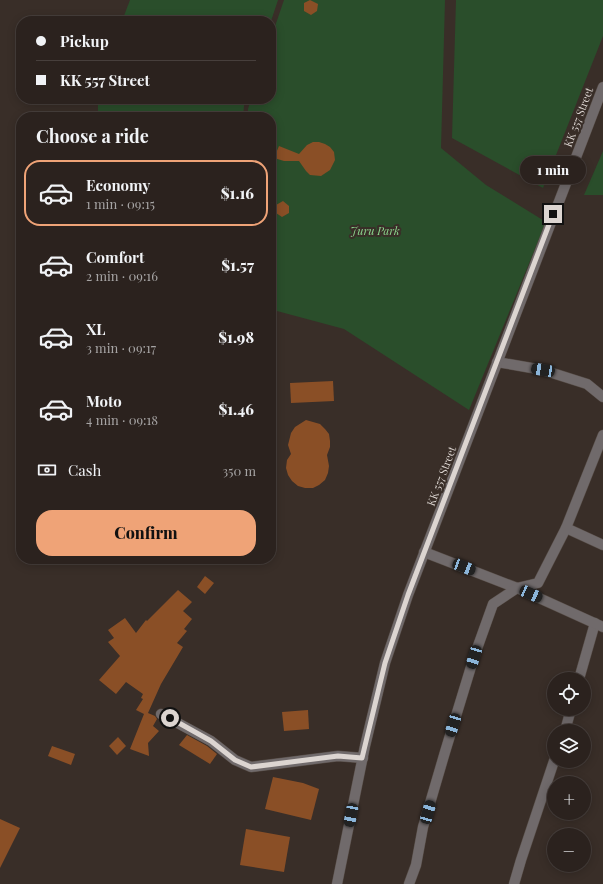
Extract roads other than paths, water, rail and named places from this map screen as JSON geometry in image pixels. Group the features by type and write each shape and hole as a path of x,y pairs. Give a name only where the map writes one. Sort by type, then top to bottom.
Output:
{"street":[{"name":"KK 557 Street","path":"337,884 362,758 385,663 424,552 603,87"},
{"path":"497,362 543,370 587,384 603,397"},
{"path":"409,884 416,865 423,827 445,752 474,657 493,604 517,588 538,583 566,528 603,434"},
{"path":"566,528 603,545"},
{"path":"424,552 517,588 599,625 582,672"},
{"path":"161,714 211,741 235,760 251,767 338,756 362,758"},
{"path":"514,884 552,768"}],"park label":[{"name":"Juru Park","path":"375,230"}]}
